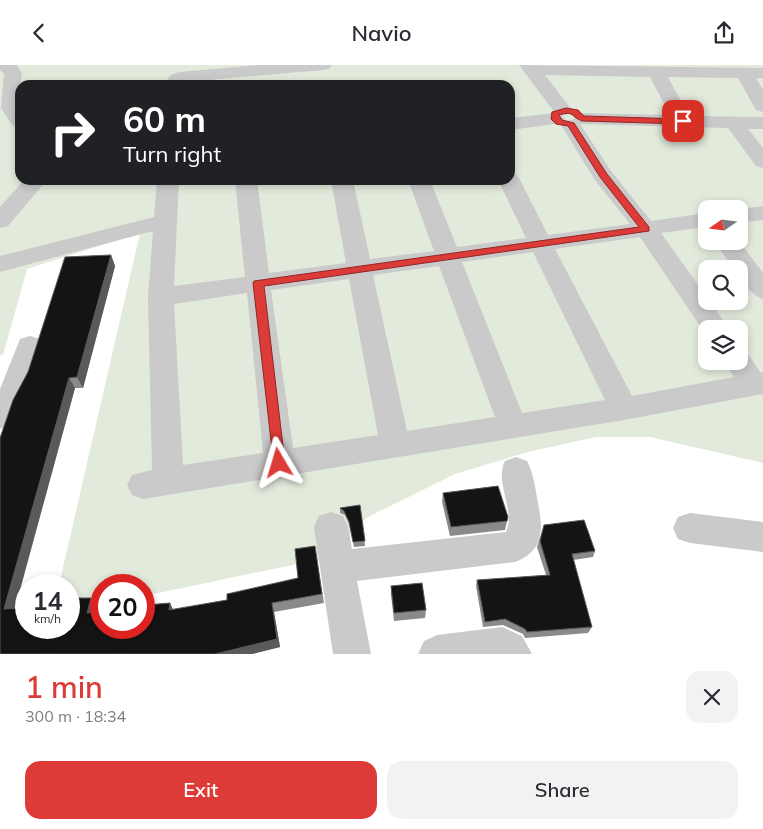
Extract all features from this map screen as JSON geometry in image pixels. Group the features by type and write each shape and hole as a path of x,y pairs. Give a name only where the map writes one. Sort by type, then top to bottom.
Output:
{"street":[{"path":"1,65 10,68 14,74 10,114"},
{"path":"176,80 180,77 318,65 317,80"},
{"path":"531,67 656,72 763,73"},
{"path":"531,67 567,118 603,175 646,229 710,320"},
{"path":"656,72 683,121"},
{"path":"744,73 763,106"},
{"path":"515,123 567,118 763,123"},
{"path":"733,122 763,162"},
{"path":"0,221 32,185"},
{"path":"168,185 161,297 155,483 624,409 752,376"},
{"path":"247,185 279,463"},
{"path":"343,185 395,445"},
{"path":"421,185 514,427"},
{"path":"512,185 624,409"},
{"path":"748,215 763,213"},
{"path":"0,263 165,221"},
{"path":"161,297 698,221"},
{"path":"733,250 763,290"},
{"path":"0,417 9,381 30,346"},
{"path":"338,567 515,547 524,537 525,519 516,470"},
{"path":"331,527 352,654"},
{"path":"690,528 763,537"},
{"path":"437,654 502,646 506,647 513,654"}],"shaded area":[{"path":"0,65 763,65 763,463 650,437 596,437 528,452 455,474 366,518 326,558 155,594 155,574 90,574 90,607 80,609 80,574 62,574 140,233 27,269 3,355 0,355"}],"building":[{"path":"111,255 77,377 69,378 4,609 15,608 15,639 80,639 80,598 90,598 87,613 90,613 90,639 155,639 155,604 170,603 169,610 227,600 227,594 298,578 295,549 315,546 322,594 272,603 277,639 215,654 0,654 0,438 13,400 28,372 65,257"},
{"path":"498,486 508,517 507,521 451,527 443,493"},
{"path":"360,505 365,541 353,542 349,522 344,511 340,508"},
{"path":"584,520 595,551 572,554 592,627 527,632 525,629 505,619 485,622 477,580 550,575 540,541 544,525"},
{"path":"422,583 426,610 394,613 391,586"}],"route":[{"path":"279,463 258,283 646,229 603,175 571,125 559,122 554,116 558,112 566,110 579,114 582,119 683,121"}]}
